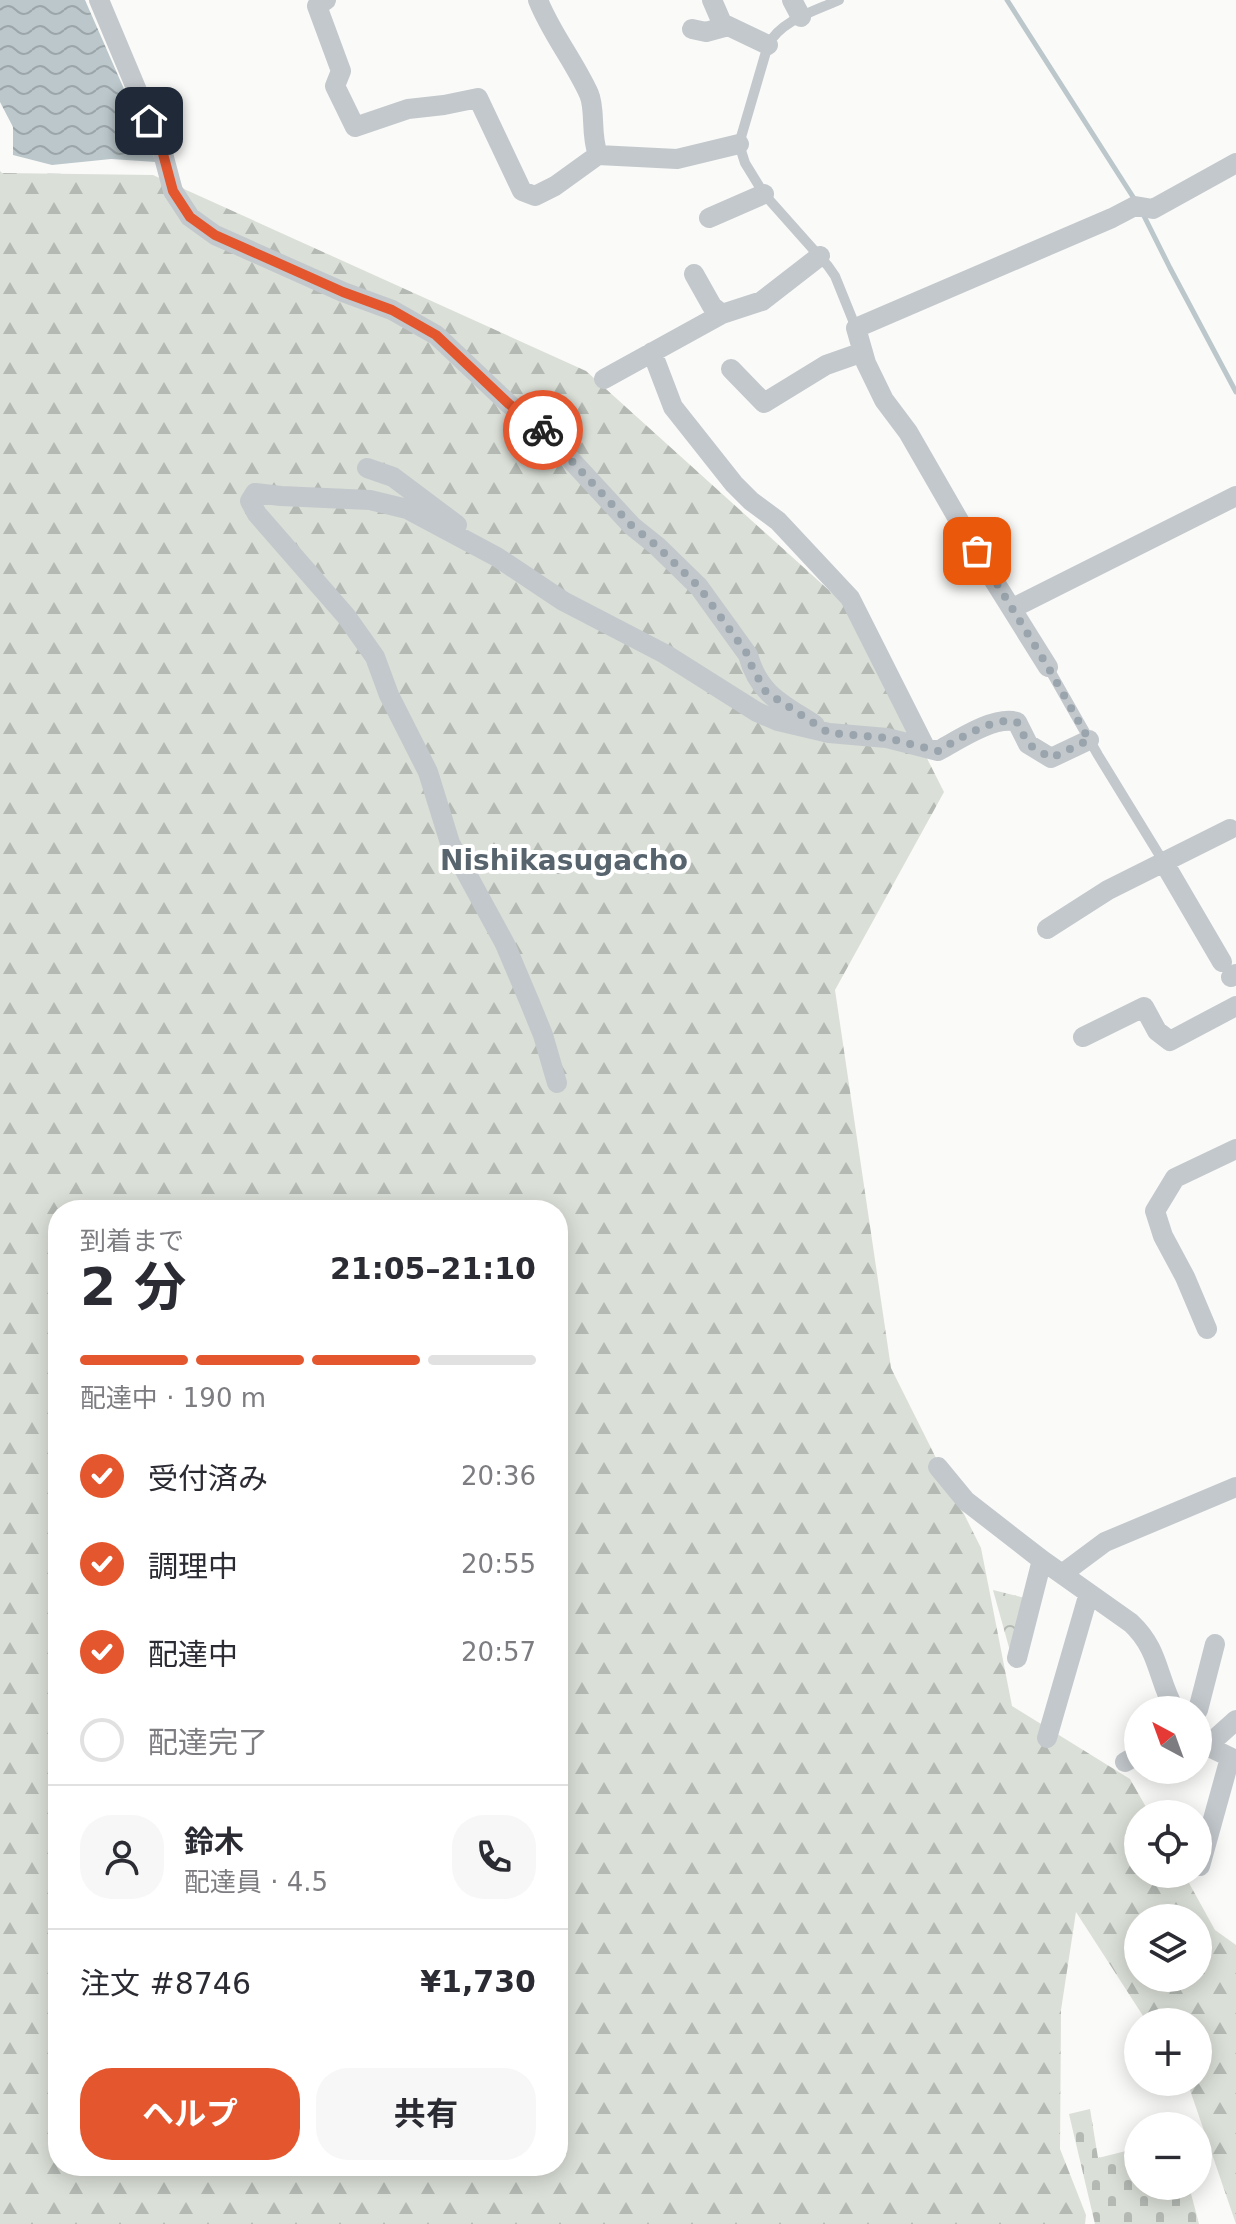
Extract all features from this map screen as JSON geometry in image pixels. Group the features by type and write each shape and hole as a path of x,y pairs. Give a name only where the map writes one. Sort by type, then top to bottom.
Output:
{"street":[{"path":"99,0 162,150 173,191 190,217 215,235 343,292 392,310 436,335 509,404 547,434 632,526 699,587 748,655 766,692 829,733"},
{"path":"326,0 317,6 341,71 335,86 355,127 408,109 478,98 522,191 535,196 555,186 598,155 677,159 739,144"},
{"path":"538,0 548,24 591,98 593,141 598,155"},
{"path":"712,0 722,23 768,45"},
{"path":"692,29 706,32 728,26"},
{"path":"1048,667 988,571 908,432 884,400 866,363 856,328 1135,206 1153,209 1236,163"},
{"path":"709,218 764,194"},
{"path":"604,379 722,314 762,301 820,256"},
{"path":"694,274 712,306 722,314"},
{"path":"652,352 673,407 734,484 778,521 850,598 925,747"},
{"path":"731,369 764,403 826,365 863,352"},
{"path":"367,468 393,477 494,555 563,601 665,654 757,712 778,721 829,733 887,738 938,751 972,732 1008,719 1017,722 1028,744 1051,758 1089,740"},
{"path":"494,555 407,509 370,500 255,493 250,501 257,514 346,616 375,657 389,695 428,772 450,843 505,944 543,1035 557,1083"},
{"path":"1013,608 1236,496"},
{"path":"1047,929 1108,890 1230,829"},
{"path":"1163,861 1231,975"},
{"path":"1083,1037 1144,1007 1157,1031 1170,1041 1236,1006"},
{"path":"1207,1329 1163,1236 1155,1211 1175,1178 1236,1149"},
{"path":"938,1467 966,1501 1141,1632 1152,1650 1168,1696"},
{"path":"1062,1574 1105,1542 1236,1487"},
{"path":"1017,1658 1042,1560"},
{"path":"1047,1738 1089,1593"},
{"path":"1202,1696 1215,1644"},
{"path":"1212,1737 1236,1720"},
{"path":"1212,1744 1233,1759 1212,1827"}],"lane":[{"path":"839,0 796,8 774,34 739,144 745,163 764,194 835,276 856,328"},
{"path":"1048,667 1163,861"}],"green space":[{"path":"0,171 153,175 586,371 853,612 944,792 835,990 891,1368 981,1548 1012,1706 1124,1775 1124,1784 1133,1784 1142,1800 1124,1800 1124,1888 1192,1888 1201,1904 1124,1904 1124,1986 1076,1912 1061,2010 1060,2149 1086,2215 1085,2224 0,2224"},
{"path":"993,1590 1025,1598 1010,1651"},
{"path":"1212,1925 1236,1945 1236,2224 1212,2154 1212,2112 1198,2112 1192,2096 1212,2096 1212,2008 1138,2008 1128,1992 1212,1992"},
{"path":"1090,2109 1098,2158 1124,2152 1124,2200 1193,2200 1199,2224 1095,2224 1069,2114"}],"water":[{"path":"0,0 85,0 156,162 111,159 52,165 13,155 13,127 0,102"}],"waterway":[{"path":"1007,0 1135,200"},
{"path":"1142,212 1236,392"}],"way so far":[{"path":"543,430 632,526 699,587 748,655 766,692 829,733 887,738 938,751 972,732 1008,719 1017,722 1028,744 1051,758 1089,740 977,551"}],"district":[{"name":"Nishikasugacho","path":"564,860"}],"route":[{"path":"149,121 162,150 173,191 190,217 215,235 343,292 392,310 436,335 509,404 543,430"}]}
